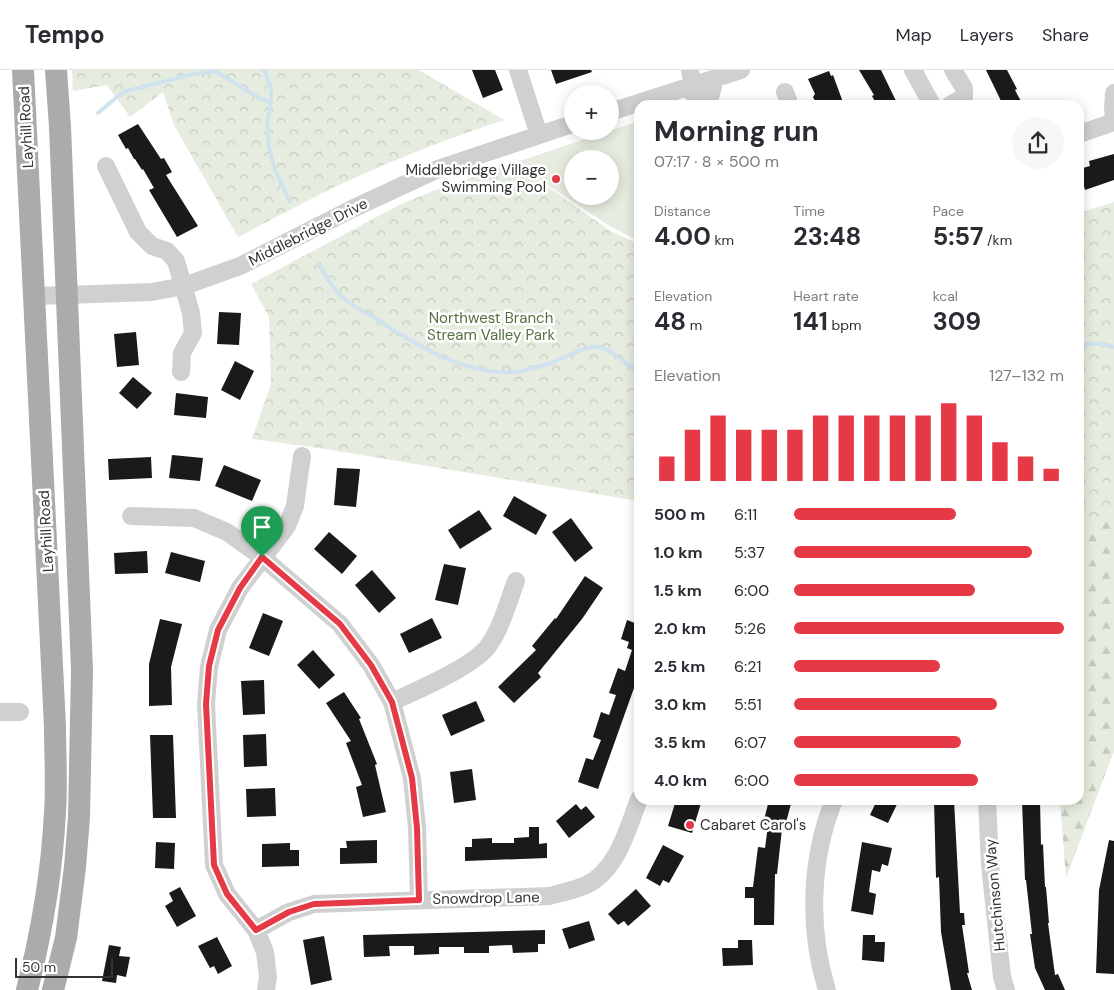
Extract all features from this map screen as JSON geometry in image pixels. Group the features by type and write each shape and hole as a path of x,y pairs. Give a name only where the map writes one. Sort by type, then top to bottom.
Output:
{"main road":[{"name":"Layhill Road","path":"23,70 55,727 56,810 50,875 41,932 27,990"},
{"name":"Layhill Road","path":"54,990 66,938 75,868 79,817 82,670 60,127 56,70"}],"street":[{"path":"518,70 539,135"},
{"path":"639,100 691,78 715,79 742,70"},
{"path":"913,70 929,100"},
{"path":"953,70 964,88 964,97 959,100"},
{"path":"691,78 695,100"},
{"path":"709,100 715,79"},
{"path":"1114,93 1112,108 1114,118"},
{"path":"619,108 634,102"},
{"path":"1084,132 1114,122"},
{"name":"Middlebridge Drive","path":"35,296 152,292 184,286 240,266 352,209 438,169 564,127"},
{"path":"106,166 138,232 152,246 167,251 176,262 191,313 193,333 182,353 181,372"},
{"path":"266,990 268,977 265,952 256,930 227,894 214,865 206,704 209,666 218,630 240,588 287,526 294,506 302,456"},
{"path":"130,516 194,518 227,532 262,557 340,624 371,665 392,702 412,778 417,828 419,900"},
{"path":"392,702 475,660 488,647 498,630 516,580"},
{"path":"0,712 20,712"},
{"name":"Snowdrop Lane","path":"256,930 289,912 314,904 549,896 586,885 599,876 618,853 637,805"},
{"path":"827,990 815,939 814,902 819,853 833,805"},
{"name":"Hutchinson Way","path":"987,805 991,874 1002,977 1006,990"}],"green space":[{"path":"72,70 419,70 504,120 403,157 363,174 238,237 174,125 163,92 130,117 107,85 73,91"},
{"name":"Middlebridge Village Swimming Pool","path":"634,123 634,238 611,227 578,205 619,205 619,150 564,150 564,196 514,163 582,140 619,140 619,128"},
{"name":"Northwest Branch Stream Valley Park","path":"514,163 564,198 564,205 574,205 612,232 634,242 634,500 319,448 252,439 271,384 269,317 251,284 401,204"},
{"path":"1114,202 1114,521 1095,522 1084,519 1084,211"},
{"path":"1114,209 1114,751 1066,878 1060,805 1084,805 1084,223"}],"building":[{"path":"472,70 495,70 503,90 483,98"},
{"path":"551,70 591,70 592,72 556,84"},
{"path":"859,70 881,70 896,100 874,100 872,96 874,95"},
{"path":"986,70 1007,70 1020,100 1001,100"},
{"path":"829,71 831,76 833,75 842,100 814,100 813,97 815,94 808,79"},
{"path":"138,124 161,159 164,158 172,172 166,175 198,226 177,237 149,190 154,188 143,169 134,159 128,148 126,149 118,135"},
{"path":"1114,154 1114,180 1085,190 1084,168 1090,166 1089,161"},
{"path":"219,312 241,313 239,345 217,344"},
{"path":"136,332 139,365 117,367 114,334"},
{"path":"235,361 254,371 240,400 221,390"},
{"path":"133,377 152,393 137,409 119,393"},
{"path":"176,393 208,397 206,418 174,415"},
{"path":"172,455 203,458 200,481 169,478"},
{"path":"151,457 152,478 109,480 108,459"},
{"path":"224,465 261,480 252,501 215,486"},
{"path":"337,468 360,469 356,507 334,505"},
{"path":"514,496 547,515 536,535 503,516"},
{"path":"479,510 492,529 460,549 448,530"},
{"path":"571,518 593,548 575,562 552,532"},
{"path":"329,532 357,556 342,574 314,549"},
{"path":"147,551 148,573 115,574 114,553"},
{"path":"171,552 205,561 200,582 165,573"},
{"path":"444,564 466,568 458,605 435,600"},
{"path":"372,570 396,598 379,613 355,585"},
{"path":"585,576 603,588 582,619 538,673 541,677 514,703 498,687 536,650 532,646 556,619"},
{"path":"263,613 283,621 269,656 249,648"},
{"path":"432,618 442,638 409,653 400,634"},
{"path":"160,619 182,624 171,667 172,705 149,706 149,664"},
{"path":"627,620 634,623 634,688 598,789 578,782 586,758 593,760 601,740 593,737 601,712 609,715 616,695 609,693 618,668 625,671 632,650 627,648 629,642 621,639"},
{"path":"313,650 335,675 319,689 297,665"},
{"path":"264,680 265,714 243,715 241,681"},
{"path":"344,692 361,718 359,719 377,764 375,765 386,812 363,817 356,787 362,785 346,743 351,741 326,703"},
{"path":"476,701 485,721 451,736 442,715"},
{"path":"266,734 267,766 244,767 243,735"},
{"path":"150,735 173,735 176,818 153,818"},
{"path":"472,769 476,800 454,803 450,772"},
{"path":"275,788 276,816 247,817 246,789"},
{"path":"576,804 581,810 586,806 595,817 569,838 556,821"},
{"path":"674,805 700,805 692,833 668,826"},
{"path":"768,805 791,805 784,830 782,829 777,874 775,874 774,925 754,925 754,898 745,898 745,887 753,887 758,847 765,848 768,825 763,824"},
{"path":"875,805 897,805 888,823 870,815"},
{"path":"934,805 954,805 960,913 964,913 965,925 962,925 969,973 967,973 972,990 951,990 941,932 939,877 936,878"},
{"path":"1022,805 1040,805 1041,845 1043,844 1048,923 1055,975 1058,974 1065,990 1045,990 1035,968 1025,880"},
{"path":"529,827 539,827 539,844 547,843 547,858 465,861 465,847 472,847 472,839 492,838 492,843 514,843 514,838 529,837"},
{"path":"377,840 377,863 340,864 340,848 347,848 346,841"},
{"path":"1109,840 1114,841 1114,974 1096,973 1099,890"},
{"path":"156,842 175,843 174,869 155,868"},
{"path":"862,842 892,848 888,866 882,864 880,872 872,870 869,892 876,894 873,915 851,911"},
{"path":"290,843 290,850 299,850 299,866 262,867 262,844"},
{"path":"663,845 684,856 669,883 663,880 660,886 646,878"},
{"path":"180,887 196,916 177,927 165,906 173,901 169,893"},
{"path":"636,889 651,906 628,926 624,921 618,925 608,914"},
{"path":"589,921 595,940 569,949 562,929"},
{"path":"545,930 545,944 538,944 538,952 513,953 512,945 489,946 489,953 464,953 464,947 439,947 439,954 414,955 414,946 389,946 390,956 364,957 363,935"},
{"path":"863,935 875,935 875,942 885,942 884,962 862,960"},
{"path":"324,936 332,980 311,985 303,940"},
{"path":"217,937 232,966 218,974 214,966 210,968 198,946"},
{"path":"738,940 752,940 753,965 723,966 722,948 738,948"},
{"path":"109,945 121,947 119,956 130,957 126,977 117,975 116,983 102,981"}],"waterway":[{"path":"264,70 271,88 271,102 267,125 269,148 275,170 290,202"},
{"path":"98,113 123,92 189,75 215,71 261,99 271,102"},
{"path":"319,264 334,288 355,307 424,348 463,365 483,370 522,371 551,363 587,348 598,347 614,354 634,369"},
{"path":"1084,345 1096,344 1114,347"}],"place":[{"name":"Middlebridge Village Swimming Pool","path":"556,179"},
{"name":"Cabaret Carol's","path":"690,825"}],"route":[{"path":"262,557 340,624 371,665 392,702 412,778 417,828 419,900 314,904 289,912 256,930 227,894 214,865 206,704 209,666 218,630 240,588 262,557"}]}
